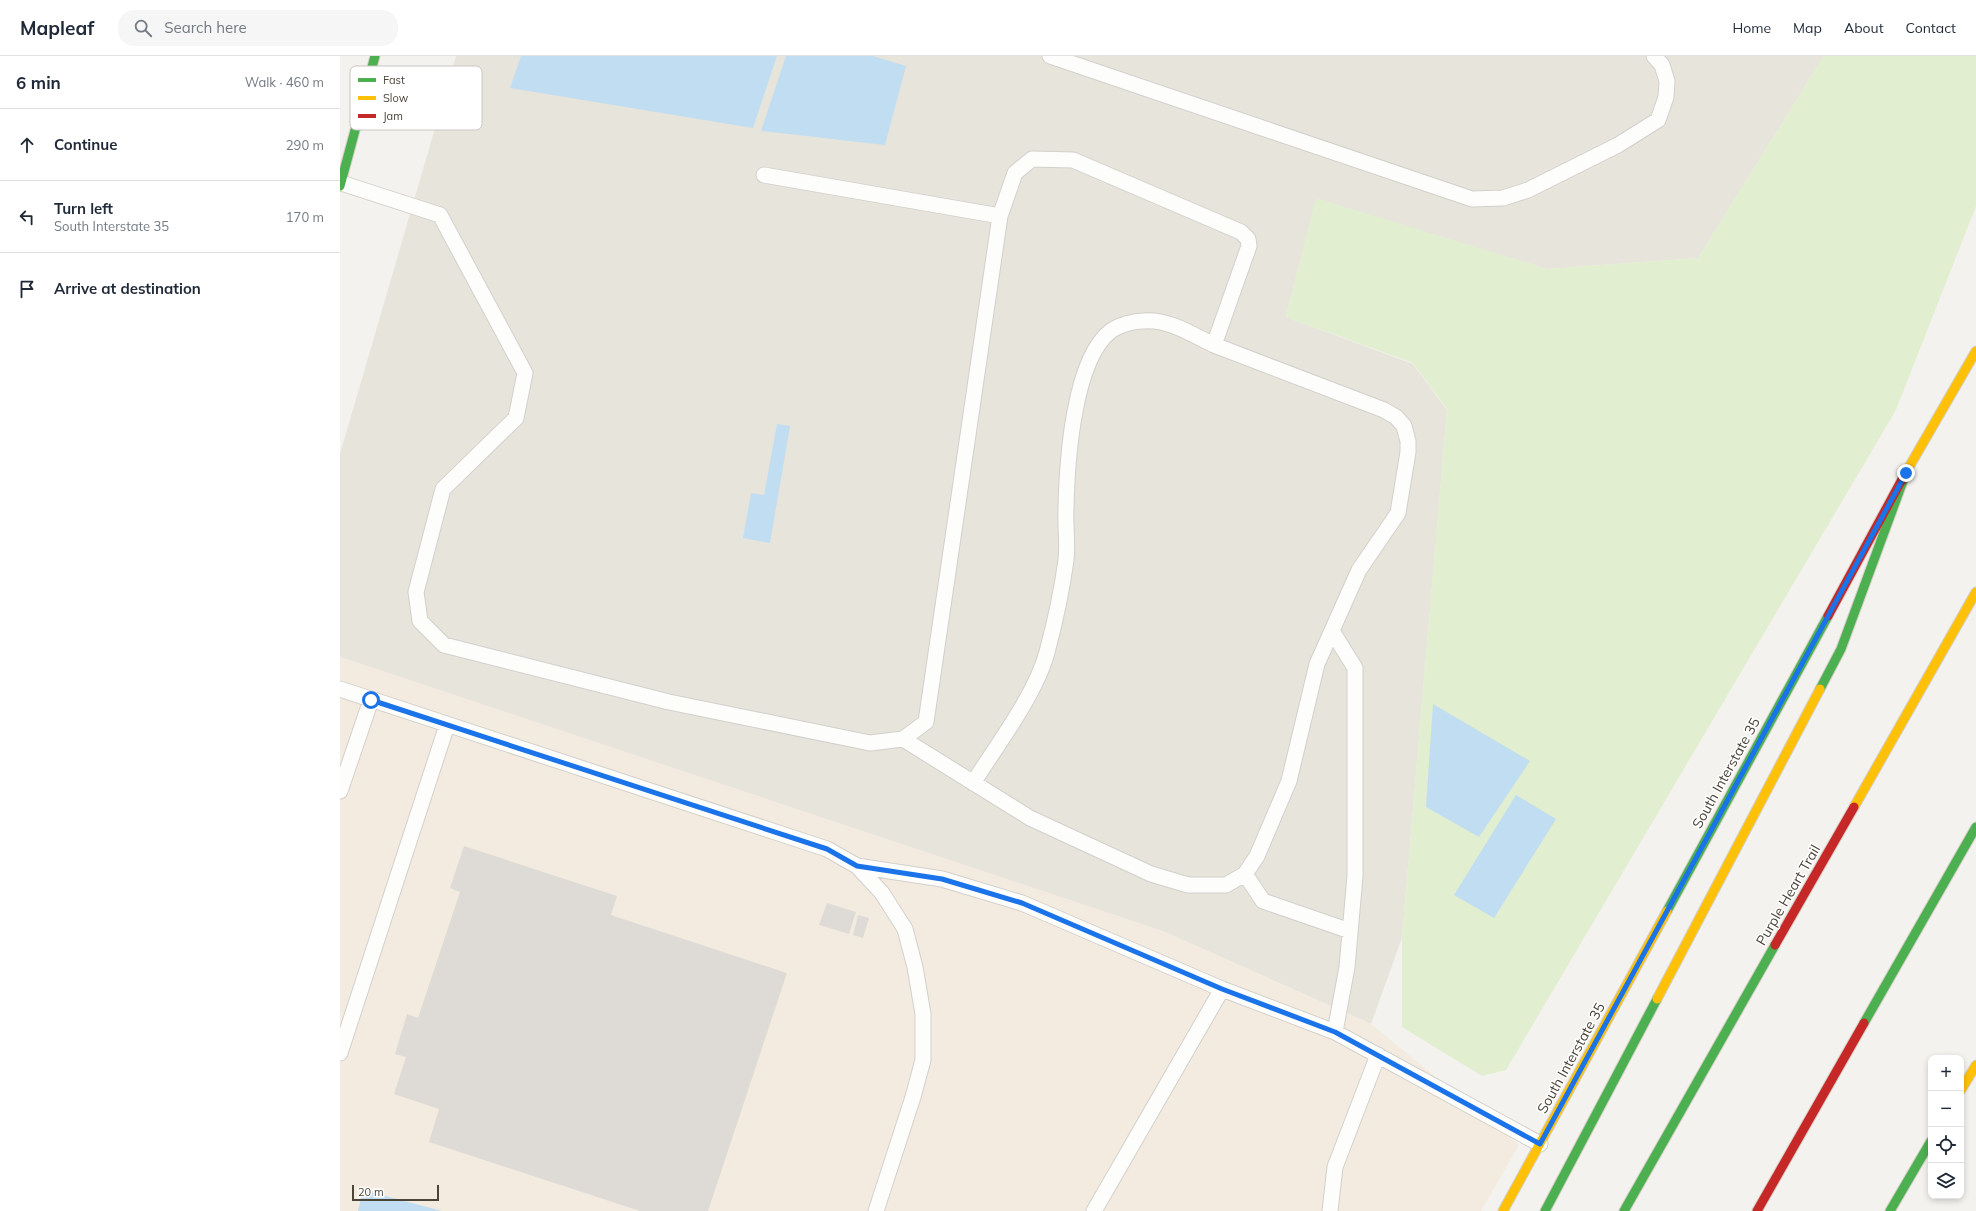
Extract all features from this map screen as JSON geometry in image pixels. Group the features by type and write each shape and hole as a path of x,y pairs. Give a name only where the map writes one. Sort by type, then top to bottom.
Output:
{"main road":[{"path":"372,66 375,56"},
{"path":"340,185 355,130"},
{"name":"South Interstate 35","path":"1503,1211 1906,473 1976,351"},
{"path":"1545,1211 1841,649 1906,473"},
{"name":"Purple Heart Trail","path":"1624,1211 1976,592"},
{"path":"1757,1211 1976,826"},
{"path":"1964,1085 1976,1065"},
{"path":"1890,1211 1928,1146"}],"lane":[{"path":"1050,56 1472,199 1503,198 1528,190 1618,145 1658,120 1666,97 1667,81 1662,65 1654,56"},
{"path":"340,185 440,215 525,373 516,418 443,489 416,592 420,621 444,645 700,708 870,743 903,739 926,722 1000,216 1015,173 1032,159 1073,160 1241,232 1248,239 1249,246 1214,345"},
{"path":"764,175 1000,216"},
{"path":"903,739 973,783 1030,818 1151,874 1188,885 1226,885 1245,874 1257,856 1289,781 1318,664 1359,570 1398,513 1408,452 1408,441 1404,426 1396,417 1384,410 1214,345 1161,321 1144,320 1126,324 1111,331 1098,346 1081,380 1070,445 1066,509 1066,558 1047,654 1033,689 973,783"},
{"path":"1332,631 1355,668 1354,876 1347,967 1335,1032"},
{"path":"340,689 827,849 857,866 882,893 905,929 915,967 922,1014 922,1060 913,1098 876,1211"},
{"path":"340,791 371,700"},
{"path":"340,1053 447,725"},
{"path":"857,866 942,879 1022,903 1222,989 1335,1032 1540,1144"},
{"path":"1245,874 1263,901 1350,931"},
{"path":"1094,1211 1222,989"},
{"path":"1330,1211 1335,1167 1378,1055"}],"shaded area":[{"path":"456,56 1824,56 1698,258 1547,269 1316,199 1286,317 1413,364 1447,410 1402,938 1371,1024 1165,932 340,657 340,454 434,130 482,130 482,66 453,66"},
{"path":"340,657 1165,932 1371,1024 1519,1145 1481,1211 340,1211"}],"green space":[{"path":"1824,56 1976,56 1976,206 1896,410 1506,1070 1482,1076 1402,1027 1402,938 1447,409 1413,363 1286,317 1316,198 1547,269 1698,258"}],"water":[{"path":"521,56 777,56 753,128 510,88"},
{"path":"786,56 873,56 906,66 885,145 761,131"},
{"path":"777,424 790,426 770,543 743,538 751,493 764,495"},
{"path":"1433,704 1530,761 1479,837 1426,807"},
{"path":"1516,795 1556,819 1494,918 1454,895"},
{"path":"363,1190 442,1211 358,1211"}],"building":[{"path":"464,846 617,896 611,915 787,973 708,1211 640,1211 429,1142 439,1109 394,1094 406,1057 395,1054 407,1014 418,1018 460,892 450,888"},
{"path":"827,903 856,912 849,934 819,925"},
{"path":"858,915 869,918 863,938 853,935"}],"traffic: fast":[{"path":"372,66 375,56"},
{"path":"340,186 355,130"},
{"path":"1820,689 1841,649 1906,473"},
{"path":"1667,911 1828,616"},
{"path":"1864,1023 1976,827"},
{"path":"1624,1211 1775,945"},
{"path":"1545,1211 1657,999"},
{"path":"1890,1211 1928,1146"}],"traffic: slow":[{"path":"1905,474 1976,351"},
{"path":"1854,807 1976,592"},
{"path":"1657,999 1820,689"},
{"path":"1503,1211 1667,911"},
{"path":"1964,1085 1976,1065"}],"traffic: jam":[{"path":"1828,616 1905,474"},
{"path":"1775,945 1854,807"},
{"path":"1757,1211 1864,1023"}],"route":[{"path":"371,700 827,849 857,866 942,879 1022,903 1222,989 1335,1032 1540,1144 1906,473"}]}
